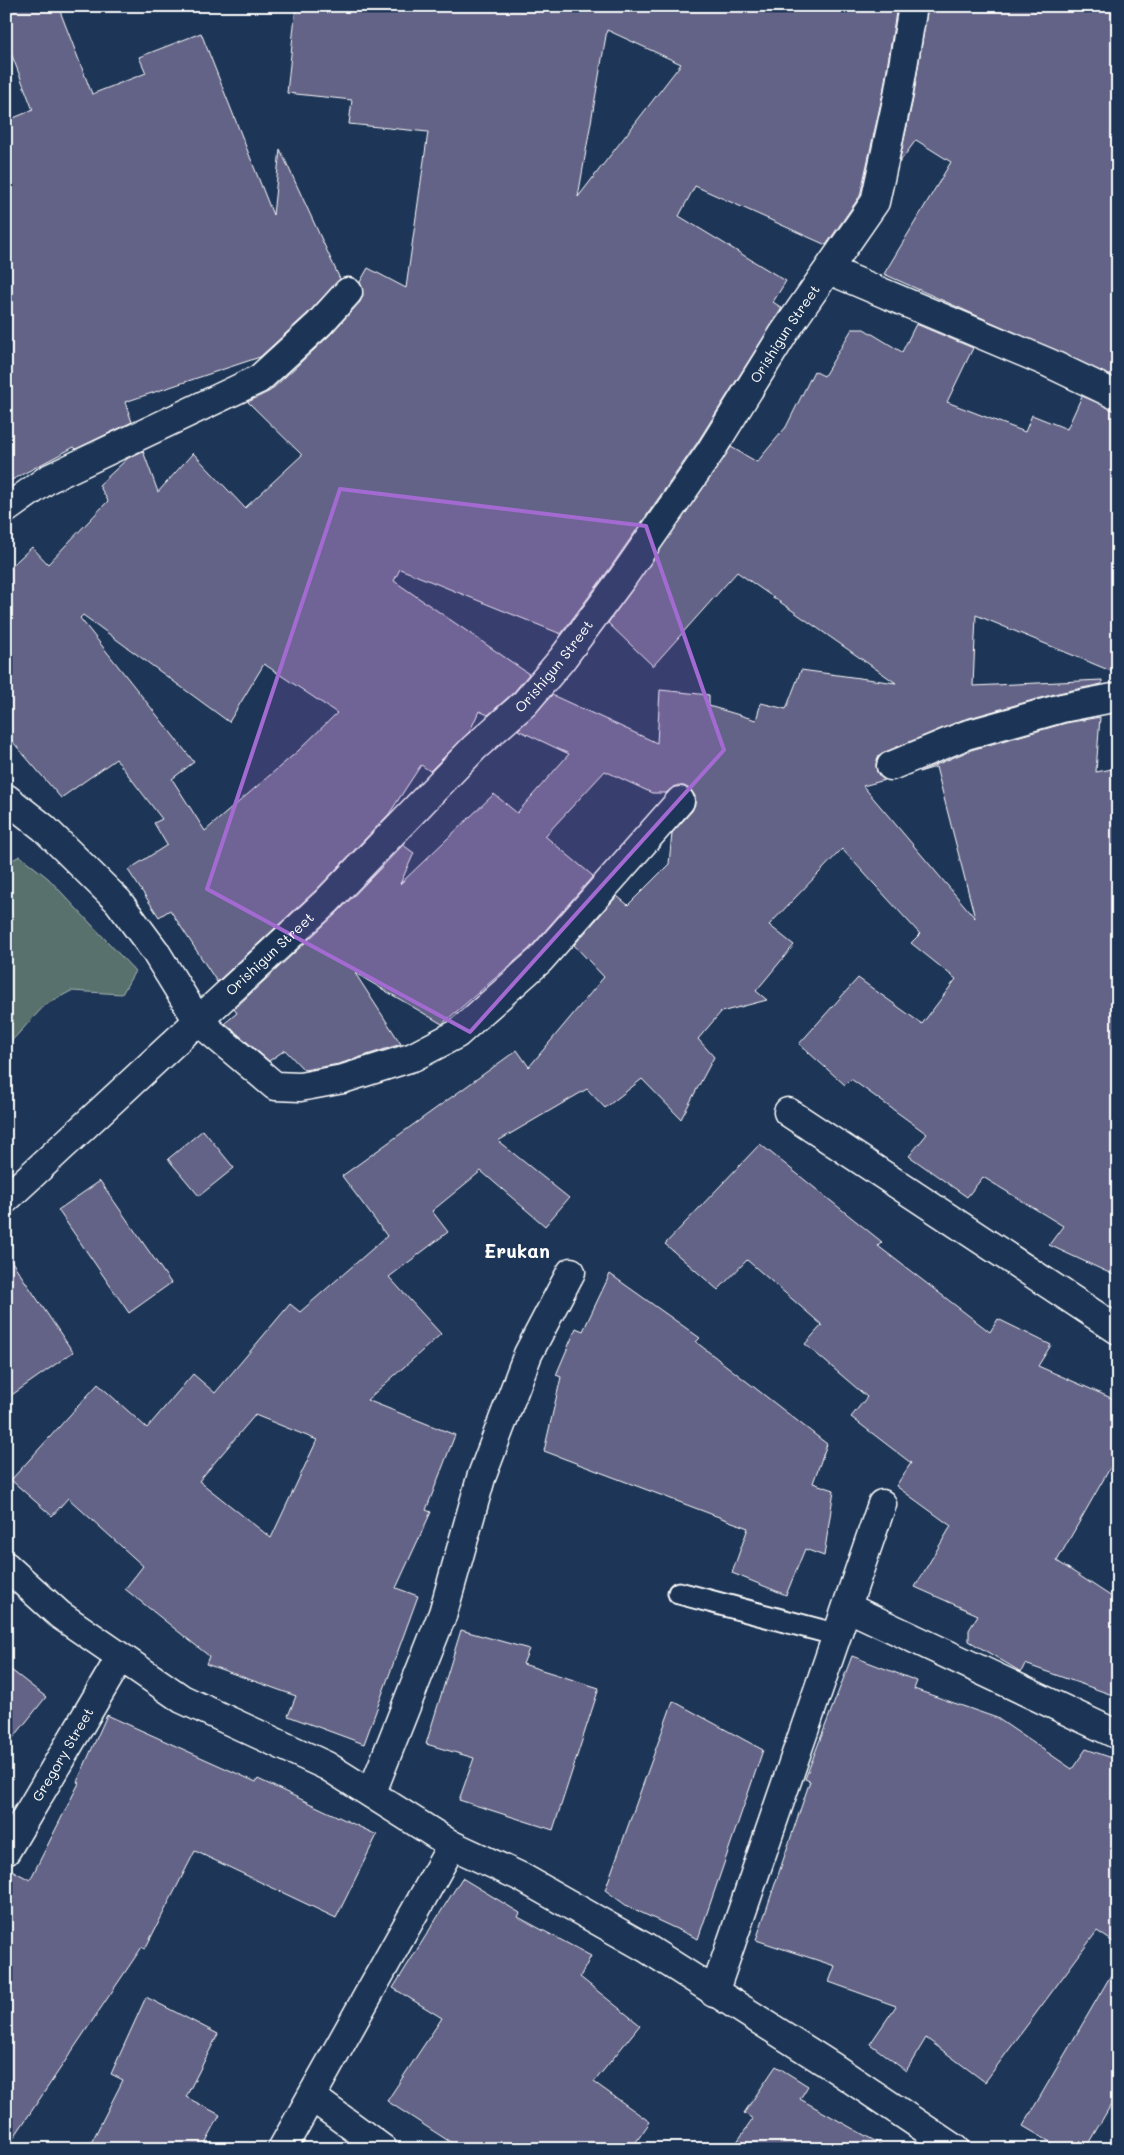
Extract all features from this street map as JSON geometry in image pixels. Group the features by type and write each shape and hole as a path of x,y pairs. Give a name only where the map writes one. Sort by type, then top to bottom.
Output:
{"street":[{"name":"Orishigun Street","path":"6,1199 327,901 474,748 525,703 556,667 623,577 699,467 784,333 876,202 898,96 913,6"},
{"path":"829,270 1049,363 1118,396"},
{"path":"6,509 48,479 259,380 319,324 348,292"},
{"path":"892,766 966,735 1062,708 1118,697"},
{"path":"6,798 44,828 118,901 154,950 198,1022 275,1086 300,1087 343,1079 413,1057 457,1034 540,960 680,801"},
{"path":"788,1112 1118,1330"},
{"path":"372,1792 442,1613 488,1460 528,1354 571,1272"},
{"path":"714,1993 882,1504"},
{"path":"6,1566 60,1615 182,1699 327,1766 372,1792 452,1845 521,1877 646,1948 833,2067 955,2149"},
{"path":"847,1607 1118,1735"},
{"name":"Gregory Street","path":"6,1851 120,1658"},
{"path":"282,2149 452,1845"},
{"path":"312,2097 382,2149"}],"lane":[{"path":"679,1592 838,1635"}],"highlighted area":[{"path":"340,489 646,526 724,750 470,1032 207,889"}],"green space":[{"path":"20,856 48,878 135,971 122,994 71,991 45,1005 6,1047 6,863"}],"building":[{"path":"6,6 58,6 92,94 146,73 139,57 201,33 273,215 280,149 340,279 308,313 260,357 125,402 132,422 76,449 74,447 6,483 6,121 33,110 6,40"},
{"path":"296,6 897,6 883,93 860,196 826,245 695,186 679,216 786,281 773,302 782,308 697,443 610,568 561,634 400,569 394,581 529,674 514,692 488,715 479,711 470,731 430,771 421,765 389,814 316,890 217,982 170,910 159,917 128,870 167,845 154,823 162,819 116,759 61,798 6,734 6,571 32,547 48,564 108,501 99,485 128,458 143,451 158,492 193,453 245,508 302,455 248,402 270,391 330,335 360,302 363,295 360,282 368,268 406,288 428,132 349,124 352,100 287,93","holes":["607,30 681,64 578,197","83,615 229,722 264,664 337,713 298,751 205,831 172,779 194,762 80,618"]},
{"path":"928,6 1118,6 1118,379 884,274 951,162 916,140 899,163 913,99"},
{"path":"916,324 973,348 947,402 1025,432 1032,415 1067,429 1082,396 1118,411 1118,674 976,615 973,686 1102,680 1102,684 1058,693 962,720 885,752 878,757 876,764 877,772 885,780 863,786 975,918 936,767 919,772 971,750 1066,723 1100,717 1096,772 1118,768 1118,1277 1049,1245 1063,1226 983,1177 967,1197 909,1156 927,1134 851,1079 845,1085 799,1044 858,978 922,1024 956,979 911,943 920,934 842,849 769,925 794,945 756,991 767,1000 721,1012 698,1039 714,1057 681,1119 642,1079 605,1108 587,1089 498,1141 569,1198 545,1226 481,1171 432,1211 448,1232 389,1277 441,1334 367,1400 455,1435 426,1510 431,1512 396,1588 418,1596 364,1744 288,1716 296,1696 206,1664 209,1656 125,1589 143,1566 68,1498 52,1516 11,1480 98,1384 147,1428 193,1374 215,1393 290,1304 300,1312 387,1236 342,1176 517,1050 529,1067 604,977 574,945 617,896 628,905 669,864 672,833 692,811 695,804 695,796 691,790 684,786 675,786 666,793 652,793 605,771 545,836 593,876 529,949 442,1024 355,973 401,1044 339,1064 304,1070 285,1050 269,1061 225,1023 237,1013 234,1009 338,912 403,845 414,853 400,884 494,794 517,813 569,754 518,730 552,695 657,743 660,690 709,695 709,706 756,720 761,703 786,709 801,670 896,683 737,572 653,666 608,623 731,447 757,462 786,427 814,371 824,376 852,329 864,329 902,352","holes":["255,1415 317,1440 271,1538 199,1481"]},
{"path":"203,1130 234,1168 199,1196 168,1159"},
{"path":"760,1144 882,1242 878,1246 990,1332 998,1319 1051,1345 1038,1366 1118,1401 1118,1454 1057,1561 1118,1601 1118,1697 1025,1664 1021,1672 969,1641 969,1630 978,1615 915,1587 951,1526 896,1486 911,1463 851,1417 867,1397 805,1344 822,1325 747,1260 718,1290 665,1244"},
{"path":"100,1181 171,1283 129,1313 58,1210"},
{"path":"6,1253 73,1352 6,1399"},
{"path":"610,1274 700,1338 696,1342 827,1444 813,1483 834,1490 824,1556 805,1549 786,1595 732,1573 748,1528 544,1451 561,1377 556,1375 576,1328 583,1331"},
{"path":"461,1630 529,1649 523,1664 599,1688 553,1830 459,1800 474,1758 426,1744"},
{"path":"852,1656 917,1681 914,1689 997,1718 1072,1769 1086,1749 1118,1760 1118,1945 1097,1931 985,2082 926,2038 906,2071 870,2044 896,2006 829,1982 835,1966 756,1940 810,1781 805,1779"},
{"path":"6,1666 46,1697 6,1747"},
{"path":"673,1701 763,1750 698,1939 627,1906 605,1890"},
{"path":"107,1715 256,1782 258,1779 377,1835 336,1918 195,1851 145,1949 142,1947 6,2149 6,1867 30,1880 79,1783 77,1782"},
{"path":"462,1878 520,1913 518,1917 591,1956 580,1977 640,2025 594,2082 650,2122 631,2149 461,2149 387,2101 442,2018 393,1988"},
{"path":"1118,1963 1118,2093 1085,2149 1062,2149 1023,2126"},
{"path":"146,1997 218,2034 186,2097 220,2115 202,2149 88,2149 123,2080 111,2074"},
{"path":"776,2066 808,2086 800,2099 889,2149 732,2149 753,2119 744,2113"}],"district":[{"name":"Erukan","path":"517,1251"}]}
